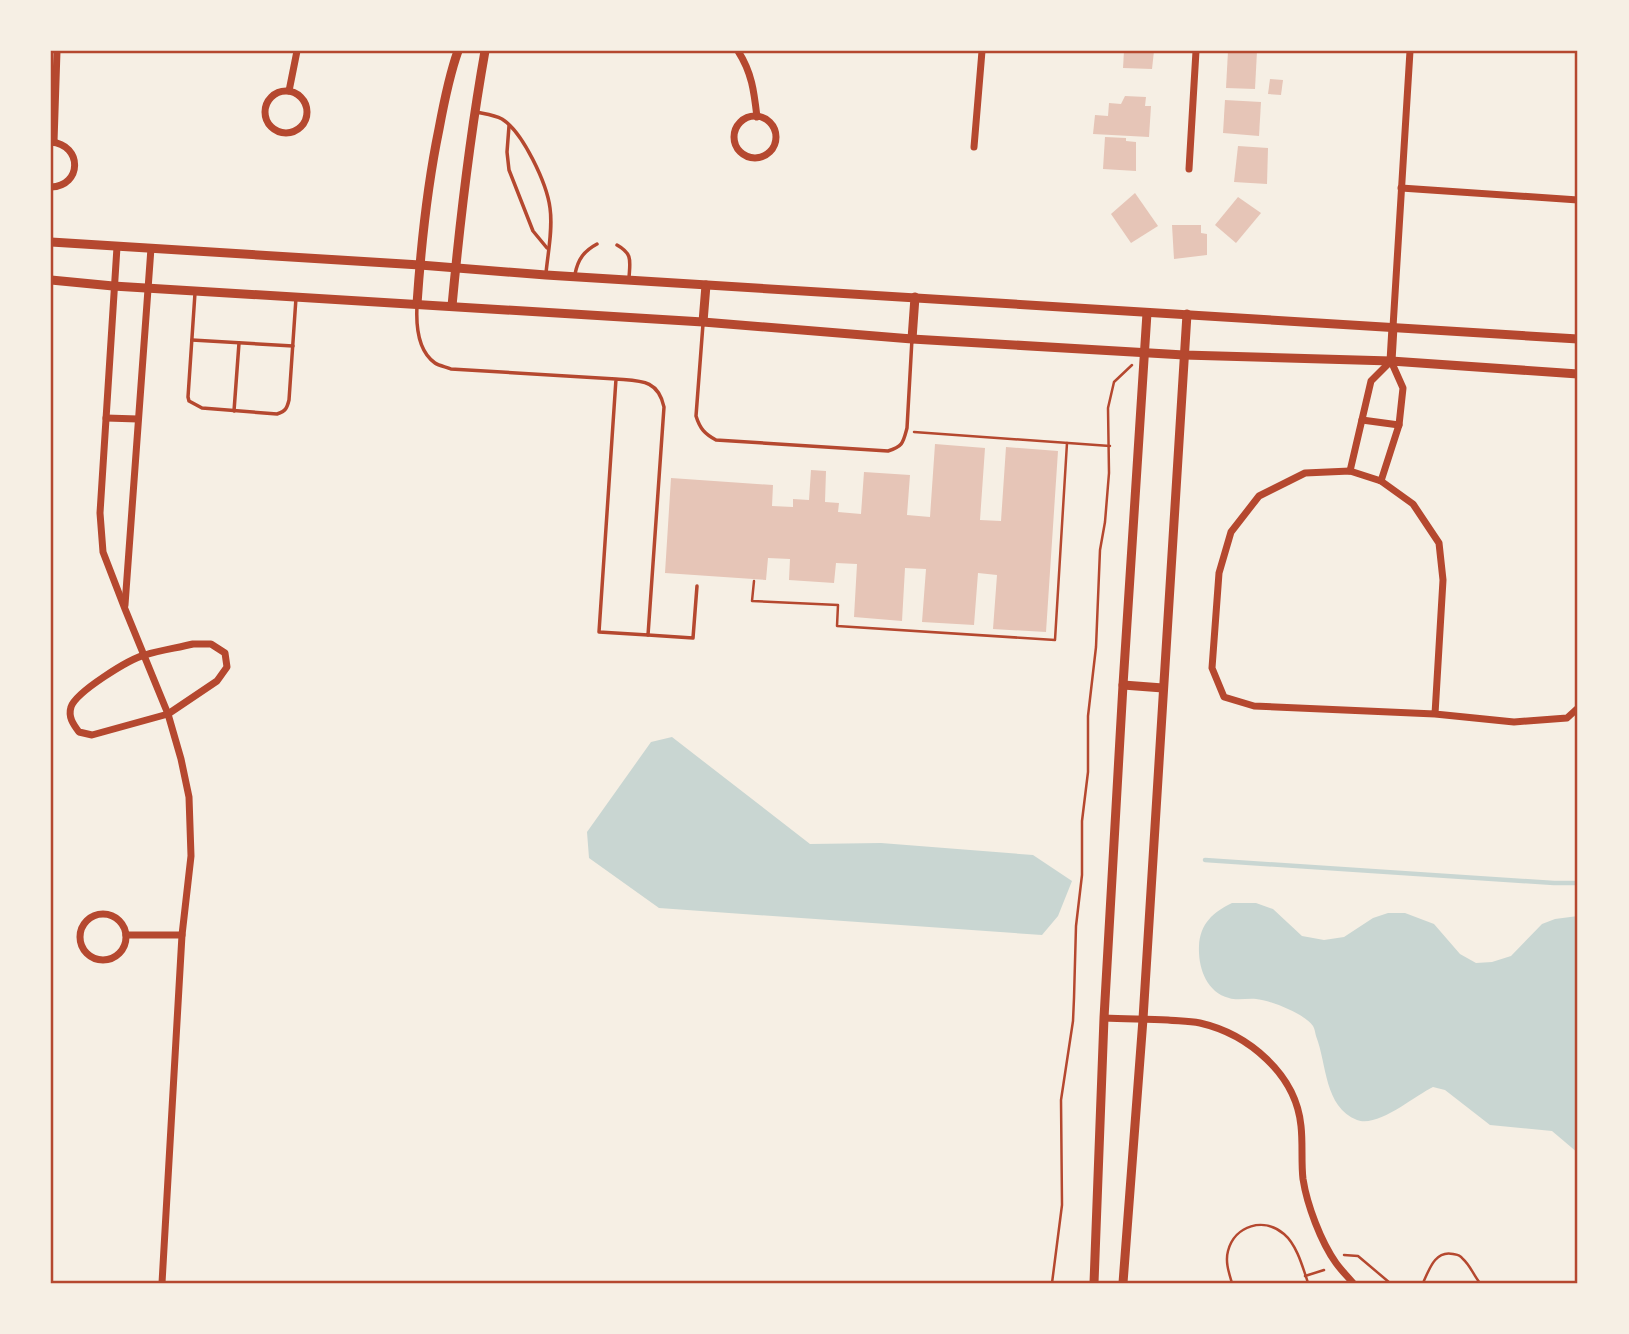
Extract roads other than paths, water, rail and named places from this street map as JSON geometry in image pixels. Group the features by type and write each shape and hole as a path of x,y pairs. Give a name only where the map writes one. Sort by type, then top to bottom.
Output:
{"street":[{"path":"51,187 68,181 75,168 75,161 68,148 53,142 57,51"},
{"path":"289,91 297,51"},
{"path":"417,304 432,160 449,75 458,51"},
{"path":"452,306 474,112 485,51"},
{"path":"738,51 754,87 757,117"},
{"path":"974,147 982,51"},
{"path":"1189,169 1196,51"},
{"path":"1381,481 1399,425 1403,387 1391,361 1410,51"},
{"path":"289,91 302,97 306,103 307,118 299,129 285,133 272,128 266,116 266,109 271,97 276,93 289,91"},
{"path":"757,117 769,122 776,135 773,148 762,157 755,158 742,154 734,136 739,124 757,117"},
{"path":"1401,188 1578,201"},
{"path":"51,242 1578,339"},
{"path":"117,247 100,513 103,552 167,714 189,797 191,856 182,935 162,1283"},
{"path":"125,609 151,248"},
{"path":"51,280 703,322 912,340 1184,355 1391,361 1578,373"},
{"path":"703,322 706,285"},
{"path":"912,340 915,297"},
{"path":"1094,1283 1104,1018 1147,313"},
{"path":"1123,1283 1143,1019 1187,314"},
{"path":"1350,471 1371,381 1391,361"},
{"path":"106,418 138,419"},
{"path":"1362,420 1399,425"},
{"path":"1435,714 1443,580 1438,543 1413,504 1381,481 1350,471 1305,473 1259,496 1231,532 1219,573 1212,668 1224,697 1254,706 1435,714 1514,722 1567,718 1578,708"},
{"path":"193,644 211,644 225,653 227,667 217,681 167,714 92,734 79,732 71,721 70,710 74,701 86,690 119,667 144,655 193,644"},
{"path":"1123,685 1163,688"},
{"path":"104,913 114,916 123,924 126,935 124,946 118,955 107,960 96,960 86,954 80,945 79,933 92,915 104,913"},
{"path":"126,935 182,935"},
{"path":"1104,1018 1197,1022 1222,1029 1245,1042 1283,1077 1295,1099 1301,1125 1303,1180 1310,1206 1321,1236 1335,1262 1353,1283"}],"lane":[{"path":"474,112 496,116 509,125 526,144 550,208 546,275"},
{"path":"509,125 509,170 533,231 548,250"},
{"path":"575,277 581,256 597,244"},
{"path":"617,246 624,250 630,260 629,280"},
{"path":"195,291 189,401 202,408 277,414 284,412 289,400 296,297"},
{"path":"417,304 416,327 424,350 435,363 451,369 648,383 662,396 664,407 648,635"},
{"path":"703,322 696,416 705,434 716,440 888,451 898,448 904,441 906,431 912,340"},
{"path":"192,340 293,346"},
{"path":"234,411 239,343"},
{"path":"616,379 599,632 693,638 697,586"}],"waterway":[{"path":"1205,860 1578,883"}]}
